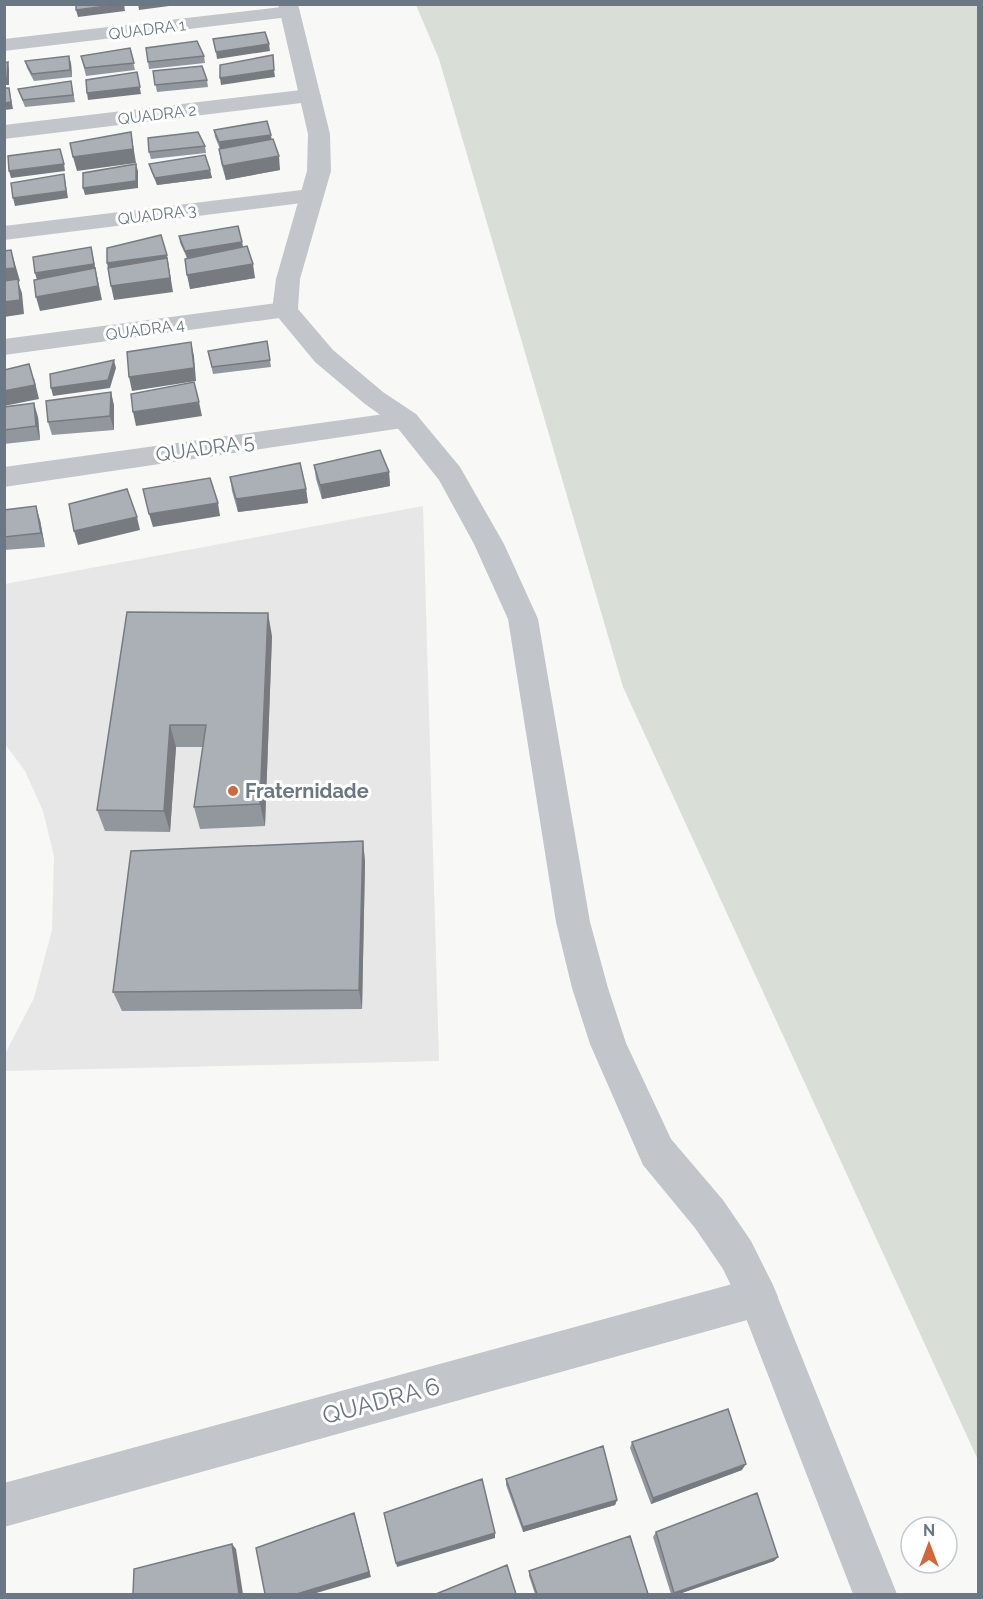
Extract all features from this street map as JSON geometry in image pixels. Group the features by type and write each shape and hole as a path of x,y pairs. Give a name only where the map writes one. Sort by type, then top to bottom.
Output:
{"street":[{"name":"QUADRA 1","path":"4,45 289,8"},
{"path":"289,8 319,134 319,171 288,279 285,310 324,356 374,398 406,420 450,474 489,544 523,619 573,922 590,988 608,1044 657,1152 709,1214 737,1255 758,1297 875,1594"},
{"name":"QUADRA 2","path":"4,132 310,96"},
{"name":"QUADRA 3","path":"4,233 310,196"},
{"name":"QUADRA 4","path":"4,347 285,310"},
{"name":"QUADRA 5","path":"4,477 406,420"},
{"name":"QUADRA 6","path":"4,1505 758,1297"}],"shaded area":[{"path":"416,5 978,5 978,1460 623,687 439,59"},
{"name":"Fraternidade","path":"423,506 439,1061 5,1071 5,1054 34,998 52,930 54,856 43,811 25,771 5,744 5,584"}],"building":[{"path":"76,4 122,4 76,10"},
{"path":"265,32 269,44 216,52 213,39"},
{"path":"197,41 204,56 148,62 146,48"},
{"path":"130,48 134,63 85,68 81,56"},
{"path":"273,55 274,70 220,78 220,65"},
{"path":"69,56 70,70 32,74 25,61"},
{"path":"8,62 7,78 4,78 4,63"},
{"path":"202,66 207,80 155,85 153,71"},
{"path":"137,72 140,87 87,93 86,80"},
{"path":"71,81 73,95 23,100 18,89"},
{"path":"4,88 9,88 11,102 4,103"},
{"path":"267,121 271,135 219,142 214,130"},
{"path":"131,132 133,149 73,157 70,143"},
{"path":"198,132 205,146 149,152 148,138"},
{"path":"273,139 279,156 223,166 219,149"},
{"path":"60,149 64,164 9,171 8,156"},
{"path":"205,155 210,170 155,178 149,164"},
{"path":"136,164 136,181 83,188 83,173"},
{"path":"64,174 66,191 13,198 11,183"},
{"path":"238,226 242,242 185,251 179,236"},
{"path":"161,235 167,255 107,263 107,248"},
{"path":"247,246 253,264 187,275 185,259"},
{"path":"91,247 94,264 35,273 33,257"},
{"path":"11,250 15,268 4,269 4,251"},
{"path":"167,258 170,278 111,286 108,268"},
{"path":"95,268 98,286 36,297 34,280"},
{"path":"18,279 20,300 4,302 4,281"},
{"path":"267,341 270,360 212,367 208,351"},
{"path":"191,342 194,368 129,377 127,352"},
{"path":"114,360 108,380 51,388 50,374"},
{"path":"29,364 35,385 4,391 4,370"},
{"path":"194,382 199,402 133,412 131,394"},
{"path":"111,392 110,416 48,422 46,401"},
{"path":"34,403 36,426 4,430 4,407"},
{"path":"380,450 389,472 320,485 314,465"},
{"path":"300,463 306,489 236,499 230,477"},
{"path":"210,478 218,503 149,514 143,489"},
{"path":"127,489 137,517 74,531 69,504"},
{"path":"36,506 41,533 4,537 4,510"},
{"path":"127,612 268,613 260,804 194,807 206,725 170,725 164,811 97,810"},
{"path":"363,841 359,990 113,992 131,851"},
{"path":"728,1409 746,1464 653,1498 632,1442"},
{"path":"603,1446 617,1500 523,1527 506,1479"},
{"path":"482,1479 495,1533 396,1563 384,1513"},
{"path":"757,1493 778,1557 674,1593 656,1532"},
{"path":"354,1513 369,1572 297,1594 265,1594 256,1548"},
{"path":"630,1536 648,1594 537,1594 529,1571"},
{"path":"232,1544 239,1594 133,1594 134,1569"},
{"path":"507,1565 516,1594 436,1594"}],"place":[{"name":"Fraternidade","path":"233,791"}]}
